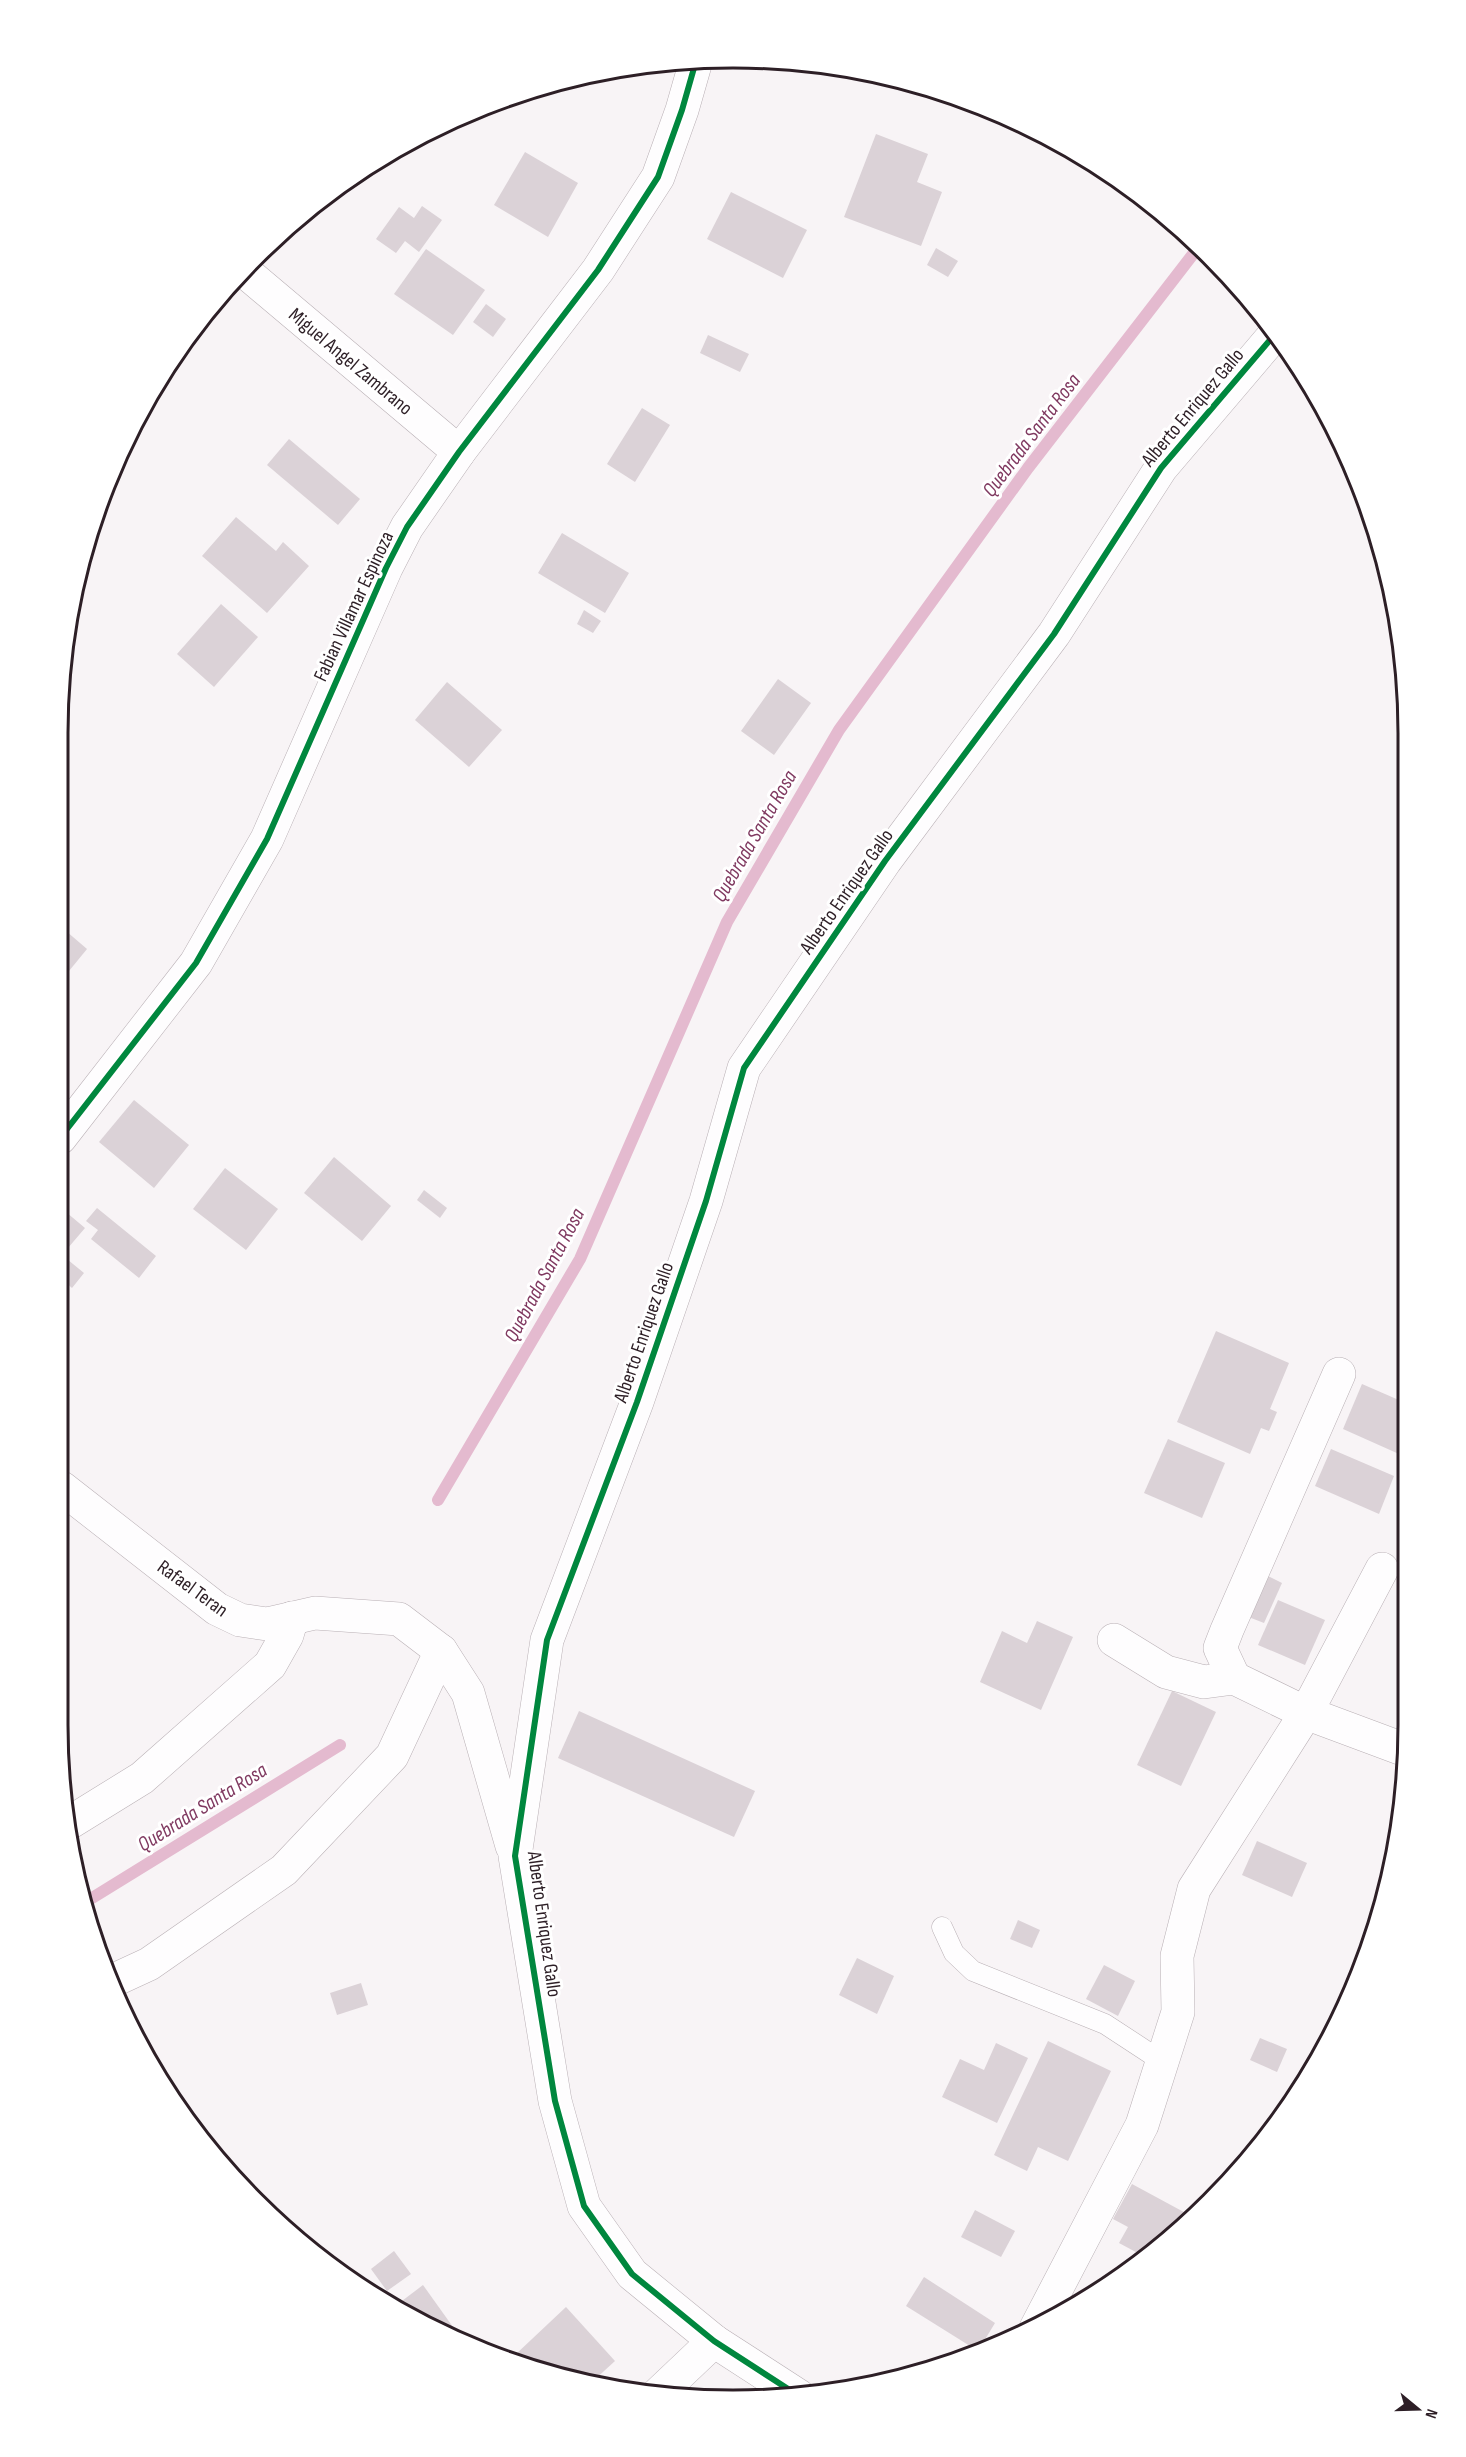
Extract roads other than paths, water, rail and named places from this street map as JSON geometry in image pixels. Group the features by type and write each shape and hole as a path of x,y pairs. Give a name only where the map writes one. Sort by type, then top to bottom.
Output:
{"street":[{"name":"Fabian Villamar Espinoza","path":"67,1129 196,963 267,839 386,568 407,527 459,452 598,270 658,177 694,69"},
{"name":"Miguel Angel Zambrano","path":"250,276 459,452"},
{"name":"Alberto Enriquez Gallo","path":"785,2387 714,2341 632,2274 584,2206 555,2101 515,1856 547,1640 648,1368 706,1201 744,1068 885,861 1054,634 1161,468 1270,340"},
{"path":"1234,1678 1220,1648 1223,1639 1339,1374"},
{"name":"Rafael Teran","path":"67,1492 217,1609 240,1620 267,1624 315,1613 399,1619 441,1651 468,1693 515,1856"},
{"path":"1045,2312 1142,2125 1178,2012 1177,1956 1194,1889 1306,1713 1382,1569"},
{"path":"74,1820 142,1779 270,1665 287,1635 292,1618"},
{"path":"1114,1640 1166,1672 1204,1682 1234,1678 1306,1713 1398,1748"},
{"path":"118,1978 149,1964 284,1870 392,1756 441,1651"},
{"path":"667,2386 714,2341"}],"lane":[{"path":"942,1927 954,1953 973,1971 1105,2024 1162,2062"}],"waterway":[{"name":"Quebrada Santa Rosa","path":"438,1500 580,1259 727,922 839,730 1028,468 1194,253"},
{"name":"Quebrada Santa Rosa","path":"91,1899 340,1745"}]}
